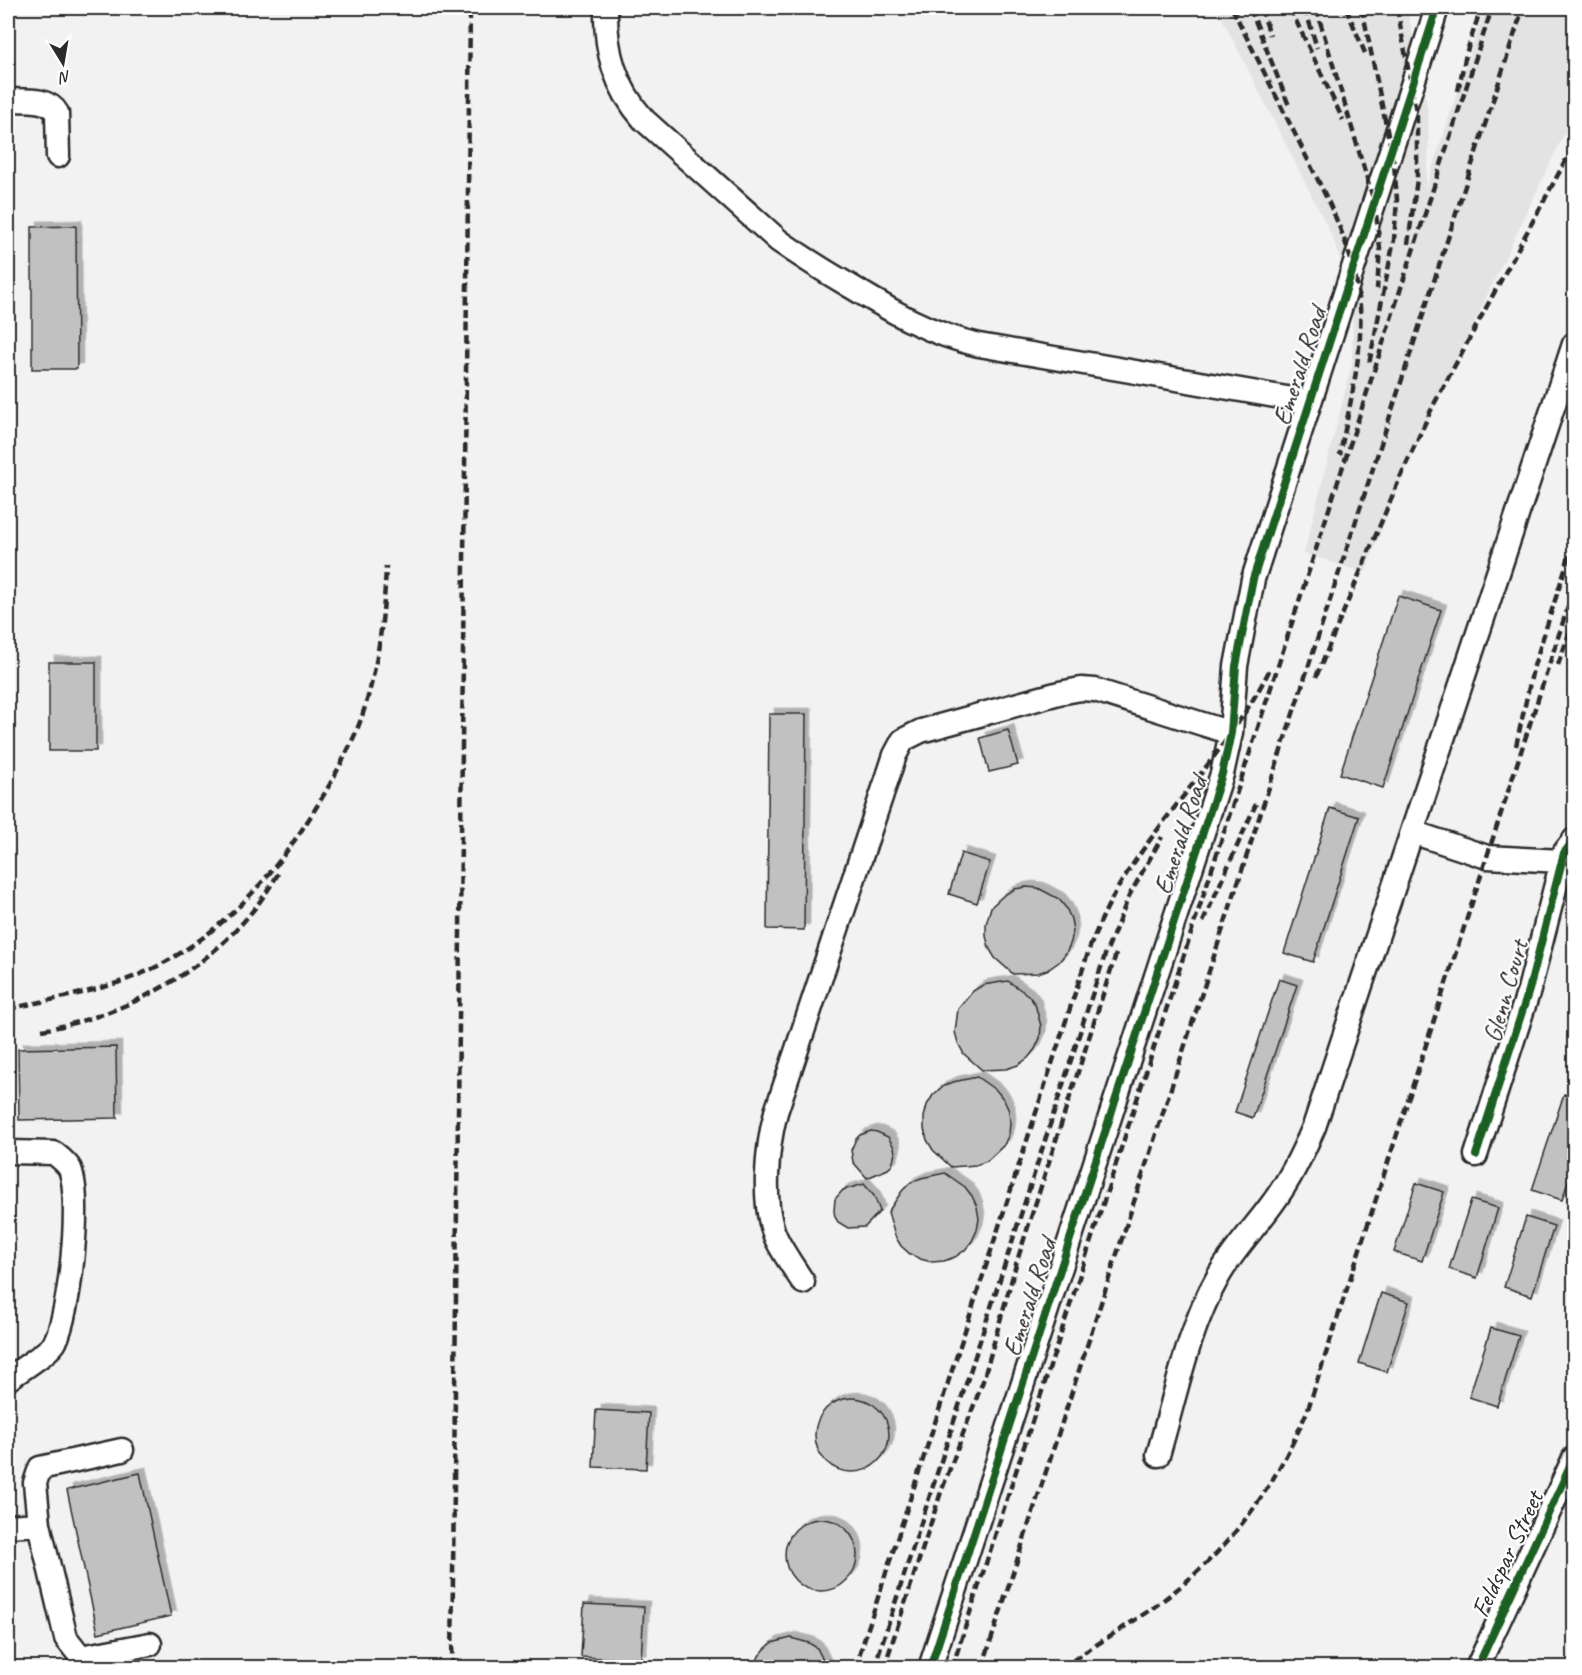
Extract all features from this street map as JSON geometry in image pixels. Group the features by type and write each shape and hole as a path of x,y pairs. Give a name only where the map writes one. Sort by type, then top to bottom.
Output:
{"street":[{"path":"606,8 608,45 615,74 627,99 644,120 779,241 798,255 905,319 939,334 979,345 1310,402"},
{"name":"Emerald Road","path":"930,1668 1222,774 1231,733 1236,666 1247,604 1437,8"},
{"path":"8,100 36,101 54,107 57,113 58,156"},
{"path":"1158,1455 1195,1327 1205,1303 1230,1257 1283,1188 1314,1127 1575,344"},
{"path":"803,1282 772,1227 768,1198 770,1140 776,1112 880,799 903,740 914,733 1081,689 1108,694 1231,733"},
{"path":"1412,832 1487,857 1562,861"},
{"name":"Glenn Court","path":"1476,1155 1529,990 1564,853 1575,840"},
{"path":"8,1152 54,1153 69,1168 73,1184 75,1229 64,1317 54,1345 8,1379"},
{"path":"122,1450 40,1468 35,1483 39,1524 66,1638 81,1657 150,1644"},
{"name":"Feldspar Street","path":"1477,1668 1575,1458"},
{"path":"8,1526 39,1524"}],"shaded area":[{"path":"1217,8 1407,8 1428,111 1429,150 1425,190 1485,8 1574,8 1574,113 1426,424 1396,492 1365,573 1304,553 1352,364 1353,314 1345,274 1333,238"}],"building":[{"path":"76,226 77,369 32,369 32,227"},
{"path":"1398,596 1441,610 1383,788 1340,774"},
{"path":"49,662 96,662 96,751 49,751"},
{"path":"769,714 806,714 804,930 767,929"},
{"path":"1008,730 1018,765 989,772 980,738"},
{"path":"1330,808 1359,817 1313,962 1284,953"},
{"path":"961,853 990,862 977,903 949,894"},
{"path":"1038,888 1059,899 1071,919 1073,930 1071,942 1059,962 1038,973 1013,974 995,958 989,948 986,924 991,907 1004,895 1015,889"},
{"path":"1279,979 1297,985 1253,1118 1235,1112"},
{"path":"1008,981 1028,995 1035,1004 1041,1026 1040,1038 1028,1058 1018,1065 1006,1069 982,1070 964,1054 958,1043 955,1032 958,1009 973,991 983,985"},
{"path":"116,1047 117,1118 19,1120 18,1049"},
{"path":"977,1077 997,1091 1004,1100 1009,1111 1009,1134 1004,1145 987,1161 976,1165 951,1167 933,1150 927,1140 924,1117 927,1105 942,1087"},
{"path":"1564,1094 1575,1098 1575,1160 1562,1200 1532,1190"},
{"path":"871,1131 888,1137 895,1153 892,1165 888,1169 867,1178 853,1162 851,1150 860,1135"},
{"path":"945,1173 965,1187 972,1196 979,1219 977,1230 965,1250 944,1261 932,1262 910,1254 901,1246 895,1236 888,1212 910,1183"},
{"path":"1416,1183 1444,1192 1422,1261 1394,1252"},
{"path":"864,1184 874,1196 880,1211 865,1227 848,1228 838,1222 835,1217 835,1199 843,1190"},
{"path":"1471,1200 1498,1208 1477,1278 1449,1269"},
{"path":"1526,1217 1554,1226 1532,1296 1504,1287"},
{"path":"1381,1293 1409,1302 1387,1372 1359,1363"},
{"path":"1491,1328 1519,1336 1497,1406 1469,1397"},
{"path":"852,1398 866,1401 878,1409 886,1421 889,1435 886,1449 878,1461 866,1469 852,1472 838,1469 826,1461 818,1449 815,1435 818,1421 826,1409 838,1401"},
{"path":"596,1410 649,1413 646,1469 593,1467"},
{"path":"140,1473 171,1616 98,1633 67,1490"},
{"path":"828,1519 847,1529 855,1541 857,1555 855,1569 847,1581 835,1589 814,1591 795,1581 787,1569 785,1548 795,1529 807,1521"},
{"path":"584,1604 644,1607 641,1660 581,1657"},
{"path":"791,1638 817,1648 827,1668 754,1668 759,1656 772,1643"}],"railway":[{"path":"452,1668 470,8"},
{"path":"1232,8 1329,204 1352,264 1360,307 1359,344 1340,455"},
{"path":"1250,8 1290,108"},
{"path":"1261,8 1270,35"},
{"path":"1290,8 1343,120"},
{"path":"1305,8 1317,48"},
{"path":"1316,8 1375,205 1380,248 1377,289"},
{"path":"1346,8 1365,53"},
{"path":"1362,8 1394,164 1397,200 1394,240 1369,364"},
{"path":"1397,8 1417,117 1417,179 1408,244"},
{"path":"1458,91 1466,54 1481,8"},
{"path":"952,1668 1492,8"},
{"path":"982,1668 1523,8"},
{"path":"1316,677 1402,473 1433,406 1574,145"},
{"path":"1516,746 1533,669 1574,541"},
{"path":"8,1009 120,982 156,967 184,951 210,932 234,911 277,864 330,784 349,748 364,710 377,656 386,566"},
{"path":"1062,1668 1147,1612 1199,1570 1242,1523 1278,1470 1294,1440 1308,1409 1574,588"},
{"path":"1558,665 1574,620"},
{"path":"855,1668 1093,938 1122,881 1159,827 1238,723 1271,667"},
{"path":"1203,922 1256,804"},
{"path":"874,1668 1105,955 1129,896 1162,837"},
{"path":"42,1030 78,1022 113,1010 147,995 178,977 208,956 235,931 259,903 279,872"},
{"path":"884,1668 940,1495 983,1381 1017,1261 1116,954"}],"cycle path":[{"path":"930,1668 1222,774 1231,733 1236,666 1253,579 1437,8"},
{"path":"1476,1155 1529,990 1564,853 1574,840"},
{"path":"1477,1668 1574,1458"}]}
